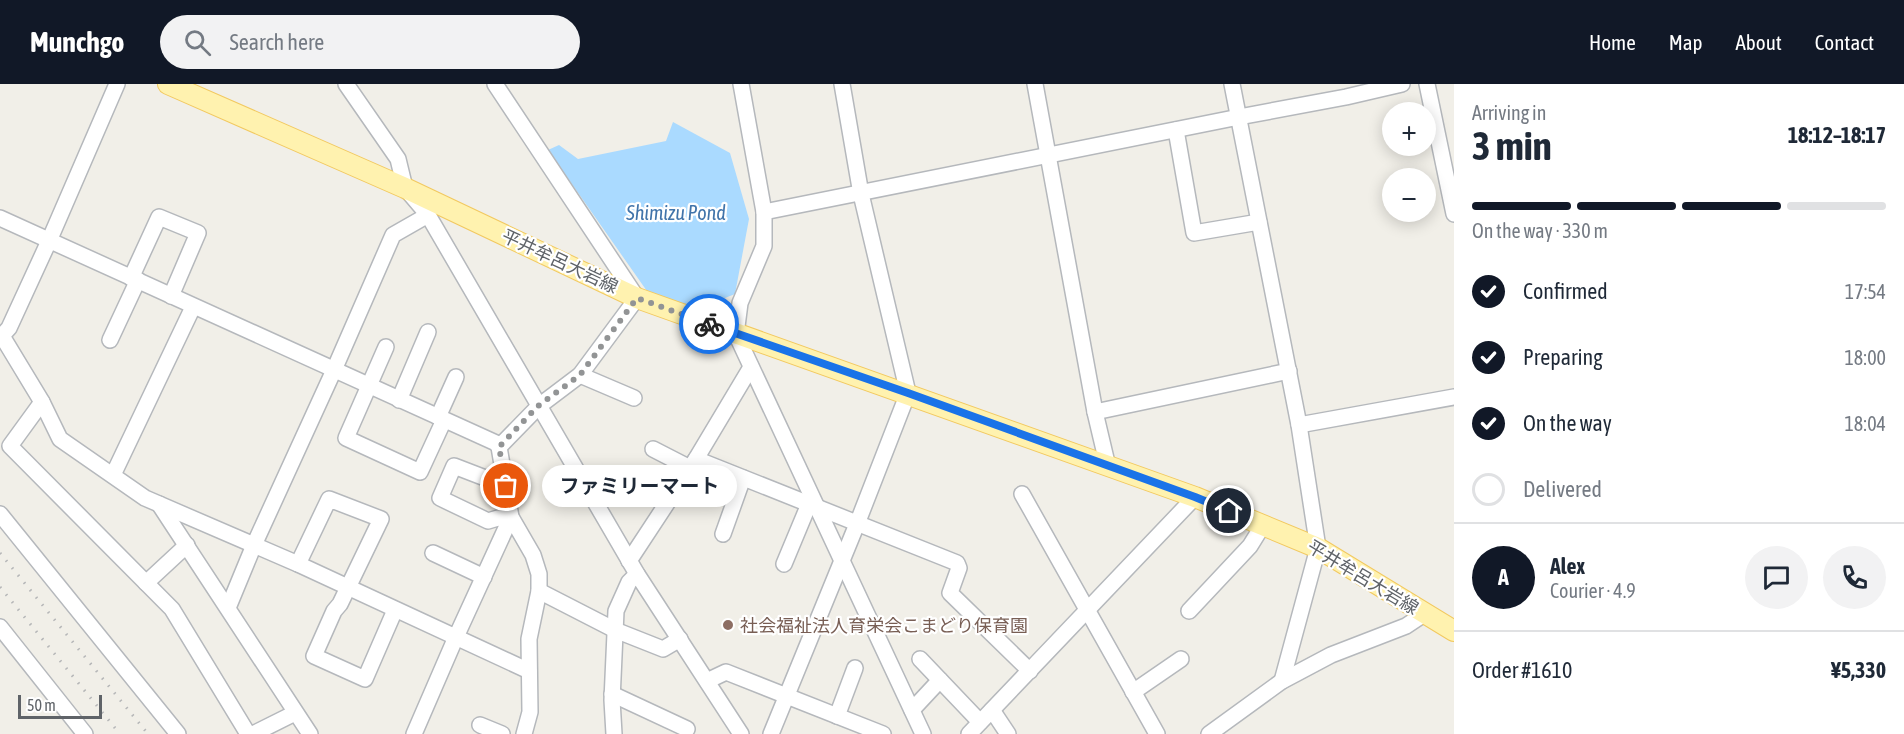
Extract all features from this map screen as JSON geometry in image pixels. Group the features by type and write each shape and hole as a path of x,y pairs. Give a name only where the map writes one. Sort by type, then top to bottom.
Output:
{"main road":[{"name":"平井牟呂大岩線","path":"168,84 405,188 637,298 1195,497 1318,548 1454,631"}],"street":[{"path":"117,84 49,241 9,328 1,337 42,402 60,439 145,498 298,564 529,671"},
{"path":"346,84 398,159 405,188 428,215 633,567 741,734"},
{"path":"495,84 637,298 580,375 538,406 499,447"},
{"path":"741,84 764,212 764,246 740,303 735,334 812,506 842,562 923,734"},
{"path":"771,734 908,393 861,194 842,84"},
{"path":"1035,84 1095,412 1108,467"},
{"path":"1232,84 1289,371 1318,548 1282,681"},
{"path":"764,212 1239,117 1345,91 1402,84"},
{"path":"1427,84 1454,214"},
{"path":"1176,130 1194,233 1260,222"},
{"path":"228,608 393,235 428,215"},
{"path":"110,340 159,217 198,233 171,296"},
{"path":"0,218 496,443 499,447 511,517 533,555 539,574 539,591 529,639 530,712 524,734"},
{"path":"113,475 193,307"},
{"path":"399,399 428,332"},
{"path":"387,347 346,438 420,472 456,377"},
{"path":"614,734 612,694 616,611 633,567 667,502 751,367"},
{"path":"1095,412 1289,371"},
{"path":"580,375 634,398"},
{"path":"1299,425 1454,397"},
{"path":"42,402 10,446 172,609 248,734"},
{"path":"652,450 743,478 957,563 958,568 950,592 1029,671"},
{"path":"506,486 454,466 440,498 488,521 511,517"},
{"path":"616,478 667,502"},
{"path":"723,534 743,478"},
{"path":"1022,494 1157,734"},
{"path":"969,734 1195,497"},
{"path":"298,564 329,499 381,519 340,604 334,610 314,656 365,679 395,610"},
{"path":"159,504 310,734"},
{"path":"784,564 812,506"},
{"path":"0,513 178,734"},
{"path":"414,734 511,517"},
{"path":"1189,611 1250,546 1263,525"},
{"path":"146,583 187,545"},
{"path":"433,553 484,577"},
{"path":"539,591 615,630 663,649 680,639"},
{"path":"1209,734 1282,681 1331,655 1406,626 1424,614"},
{"path":"0,627 82,733"},
{"path":"920,659 980,722"},
{"path":"1133,692 1181,659"},
{"path":"837,716 855,668"},
{"path":"707,681 726,672 837,716 860,730 883,734"},
{"path":"912,710 940,680"},
{"path":"612,694 687,729"},
{"path":"992,710 1008,734"},
{"path":"253,734 295,713"},
{"path":"480,725 502,734"}],"water":[{"name":"Shimizu Pond","path":"673,122 730,153 749,219 735,294 695,310 649,294 548,150 559,145 578,159 666,141"}],"railway":[{"path":"0,553 148,734"},
{"path":"0,587 120,734"}],"way so far":[{"path":"506,486 499,447 538,406 580,375 637,298 709,324"}],"place":[{"name":"ファミリーマート","path":"506,486"},
{"name":"社会福祉法人育栄会こまどり保育園","path":"728,625"}],"route":[{"path":"709,324 908,393 1229,511"}]}
